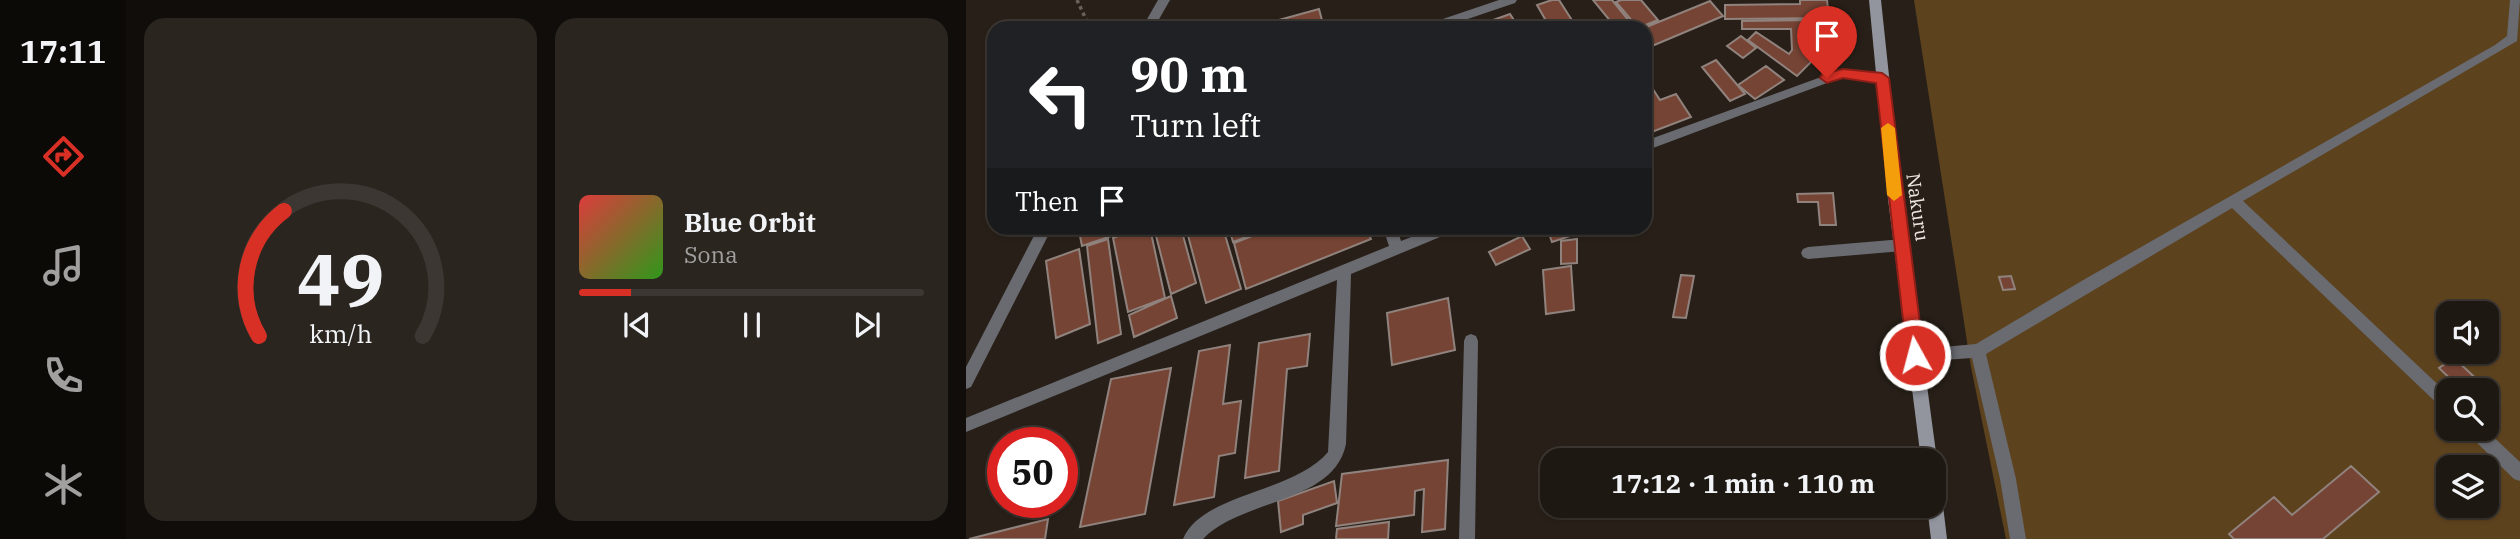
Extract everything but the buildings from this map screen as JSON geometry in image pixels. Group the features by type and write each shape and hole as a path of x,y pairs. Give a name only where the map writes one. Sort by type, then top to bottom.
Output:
{"main road":[{"name":"Nakuru","path":"1875,0 1895,199 1927,448"},
{"path":"1936,518 1939,539"}],"street":[{"path":"1152,21 1164,0"},
{"path":"1450,21 1511,0"},
{"path":"1915,355 1978,351 2090,283 2499,48 2513,38 2516,0"},
{"path":"1652,143 1827,78 1843,74 1882,78"},
{"path":"2234,201 2436,393"},
{"path":"966,382 1041,235"},
{"path":"1393,235 1398,248"},
{"path":"966,425 1430,235"},
{"path":"1808,253 1903,245"},
{"path":"1191,539 1203,524 1217,516 1309,479 1333,461 1338,444 1344,269"},
{"path":"1468,539 1471,341"},
{"path":"1978,351 2008,479 2018,539"},
{"path":"2487,441 2520,473"}],"path":[{"path":"1077,0 1087,21"}],"shaded area":[{"path":"1914,0 2520,0 2520,539 2006,539 1971,367"}],"slow traffic":[{"path":"1888,128 1894,195"}],"route":[{"path":"1827,78 1843,74 1882,78 1915,355"}]}
